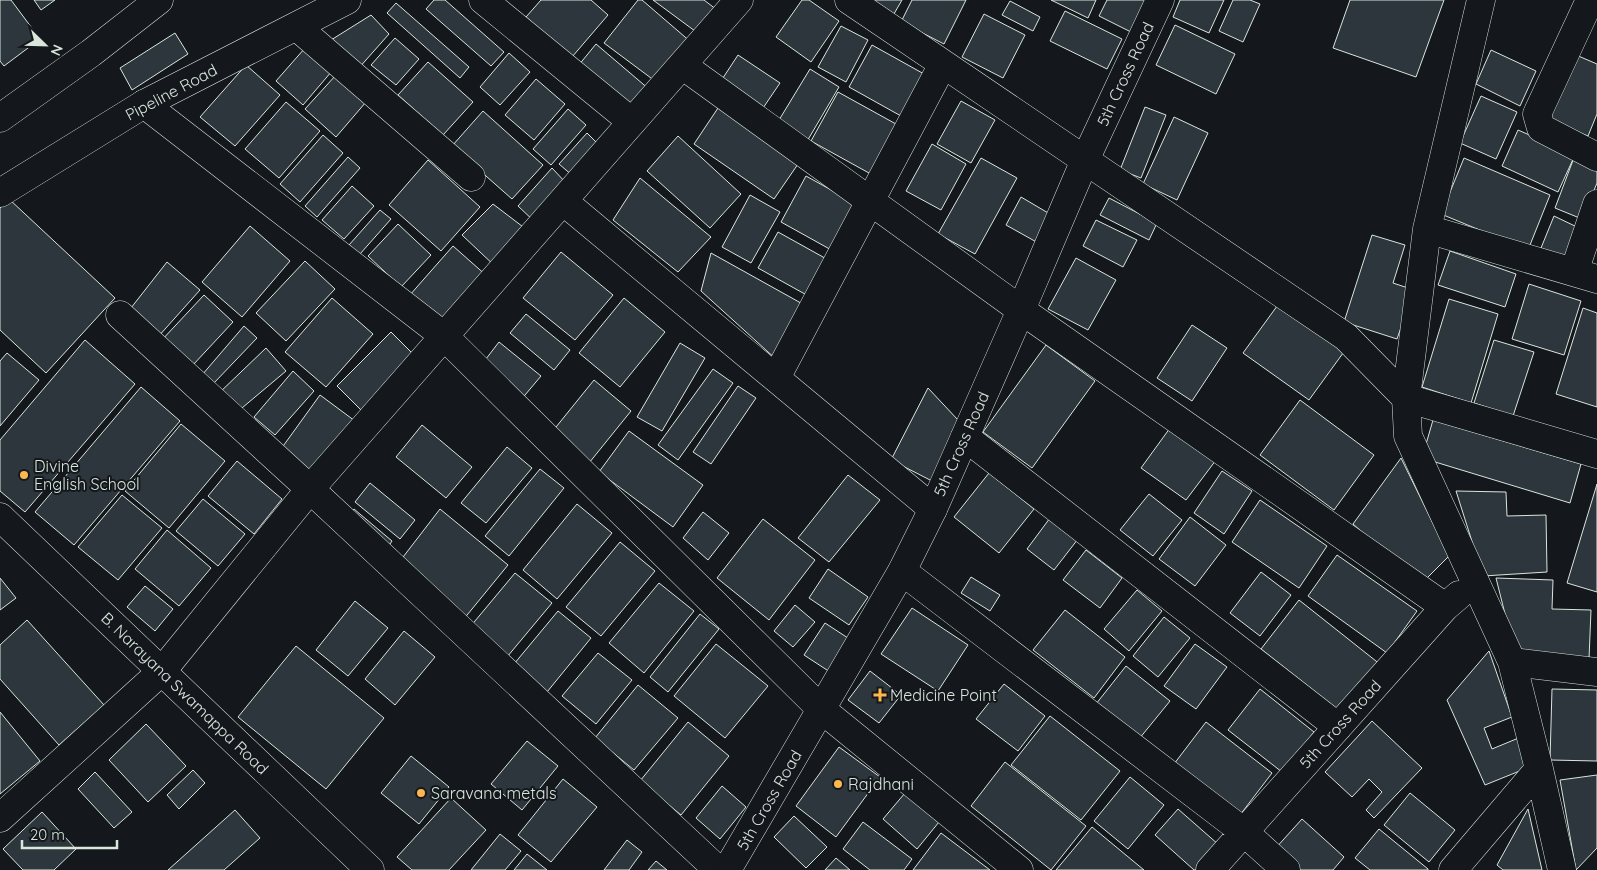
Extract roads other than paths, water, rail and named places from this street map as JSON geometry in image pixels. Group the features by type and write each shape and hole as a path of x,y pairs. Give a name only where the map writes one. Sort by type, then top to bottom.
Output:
{"street":[{"path":"0,118 91,53 159,0"},
{"name":"Pipeline Road","path":"0,192 144,104 348,0"},
{"path":"483,0 632,122"},
{"path":"0,818 162,671 310,489 739,0"},
{"path":"849,0 1346,338 1406,398 1597,454"},
{"name":"5th Cross Road","path":"727,870 902,571 933,509 1085,160 1160,0"},
{"path":"1481,0 1428,229 1406,398 1408,436 1512,662 1562,870"},
{"path":"1590,0 1537,114 1541,128 1597,157"},
{"path":"297,27 471,177"},
{"path":"776,378 943,64"},
{"path":"682,66 1021,310 1445,607"},
{"path":"144,104 444,336 821,710 1019,870"},
{"path":"563,201 933,509"},
{"path":"1428,229 1585,276 1597,204"},
{"path":"120,315 310,489 718,870"},
{"path":"965,437 1338,727"},
{"name":"B. Narayana Swamappa Road","path":"0,517 370,870"},
{"path":"902,571 1244,832 1286,870"},
{"name":"5th Cross Road","path":"1210,870 1445,607 1474,582"},
{"path":"1512,662 1597,672"},
{"path":"1453,870 1539,769"}],"place":[{"name":"Divine English School","path":"24,475"},
{"name":"Medicine Point","path":"880,695"},
{"name":"Rajdhani","path":"838,784"},
{"name":"Saravana metals","path":"421,793"}]}
